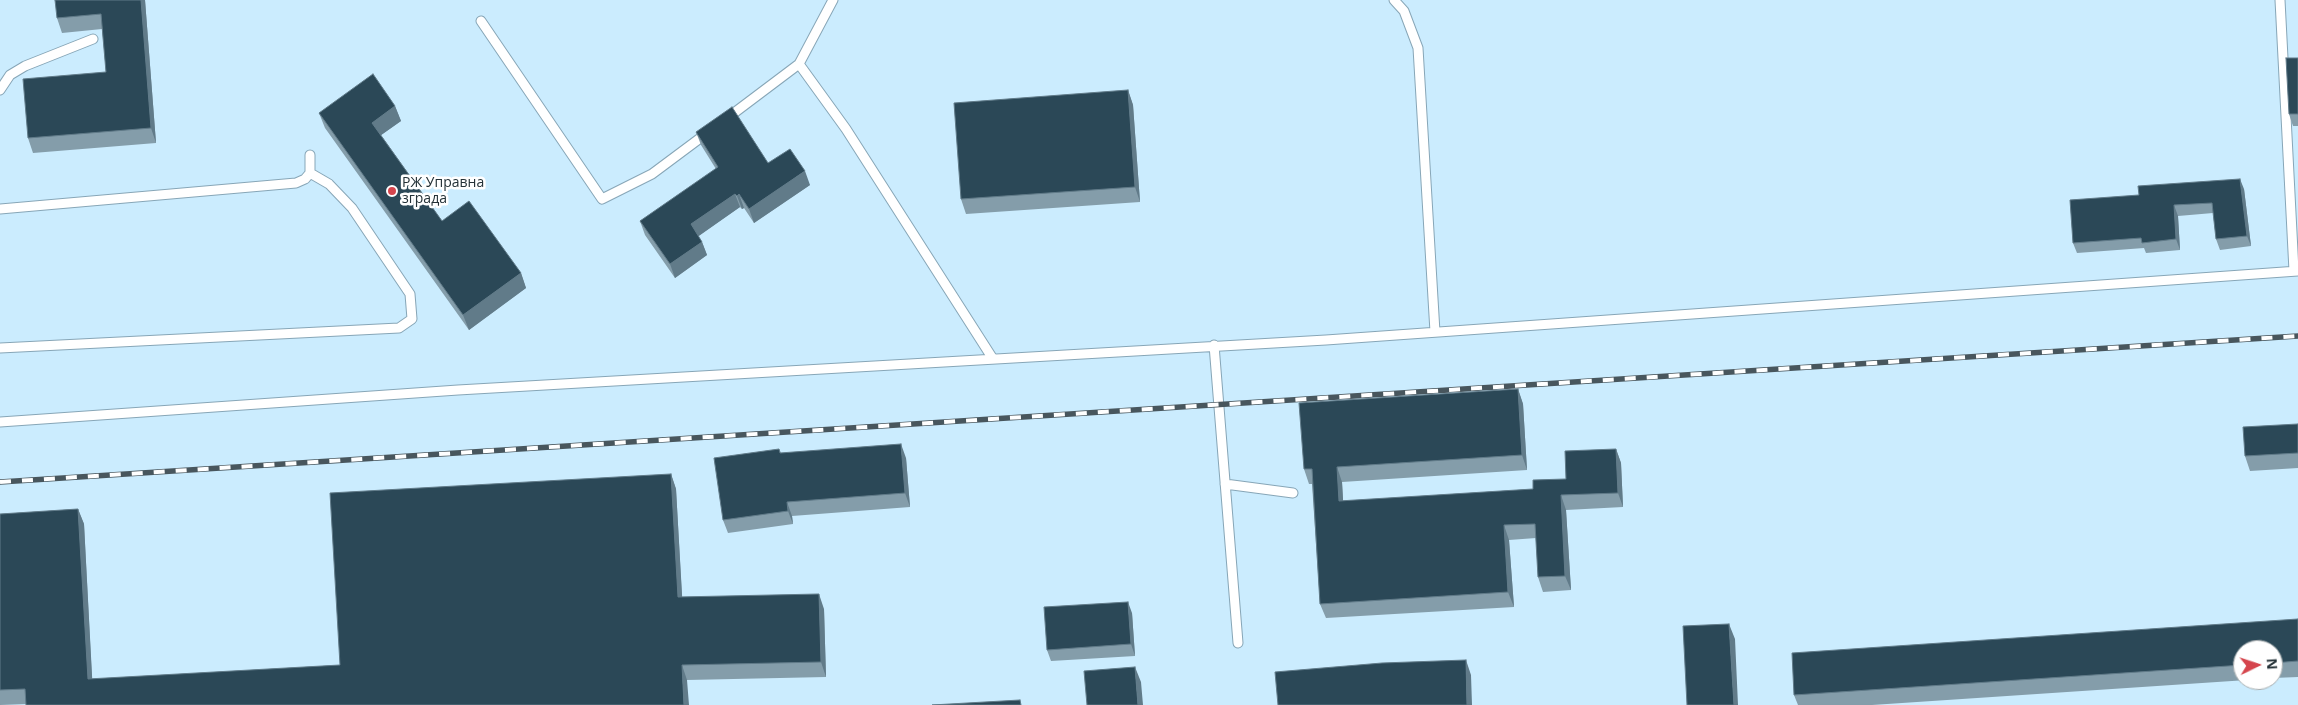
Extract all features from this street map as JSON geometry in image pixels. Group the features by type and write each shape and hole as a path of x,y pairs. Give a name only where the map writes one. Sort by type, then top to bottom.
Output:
{"lane":[{"path":"481,21 602,199 652,174 799,64 833,0"},
{"path":"1394,0 1404,11 1418,48 1435,332"},
{"path":"0,422 458,390 1435,332 2296,271 2280,0"},
{"path":"0,90 10,75 25,66 93,38"},
{"path":"799,64 851,137 993,359"},
{"path":"0,209 296,183 305,179 310,173 310,155"},
{"path":"0,348 399,328 412,319 410,294 352,208 329,184 310,173"},
{"path":"1214,346 1234,621 1238,643"},
{"path":"1225,484 1294,493"}],"shaded area":[{"path":"0,0 2298,0 2298,705 0,705"}],"building":[{"path":"55,0 141,0 151,128 28,138 23,79 106,72 101,14 57,18"},
{"path":"2286,58 2298,58 2298,114 2289,114"},
{"name":"РЖ Управна зграда","path":"373,74 395,106 372,123 442,221 469,201 521,273 463,315 319,113"},
{"path":"1128,90 1135,187 961,199 954,103"},
{"path":"732,107 768,163 790,149 805,171 749,209 739,194 737,196 735,194 691,224 702,242 670,264 640,221 718,167 696,132"},
{"path":"2240,179 2247,236 2216,239 2212,203 2174,205 2176,239 2142,243 2141,238 2073,243 2070,200 2139,195 2138,186"},
{"path":"1518,389 1522,455 1337,467 1339,501 1533,489 1533,480 1566,479 1565,451 1616,449 1618,493 1561,495 1565,576 1538,577 1535,524 1504,525 1508,592 1320,604 1312,469 1304,469 1299,403"},
{"path":"2298,424 2298,453 2245,456 2243,427"},
{"path":"901,444 905,493 787,502 788,511 723,520 714,458 779,449 780,453"},
{"path":"671,474 678,597 819,594 821,662 682,665 684,705 26,705 25,689 0,690 0,514 78,509 88,679 340,665 330,493"},
{"path":"1128,602 1131,644 1047,650 1044,607"},
{"path":"2298,619 2298,661 2283,662 2283,640 2233,640 2233,666 1794,695 1792,653"},
{"path":"1729,624 1734,705 1687,705 1683,626"},
{"path":"1466,660 1467,705 1278,705 1275,672 1382,663"},
{"path":"1135,667 1138,705 1087,705 1084,671"},
{"path":"1020,700 1021,705 932,705"}],"railway":[{"path":"0,482 2298,336"}],"place":[{"name":"РЖ Управна зграда","path":"392,191"}]}
